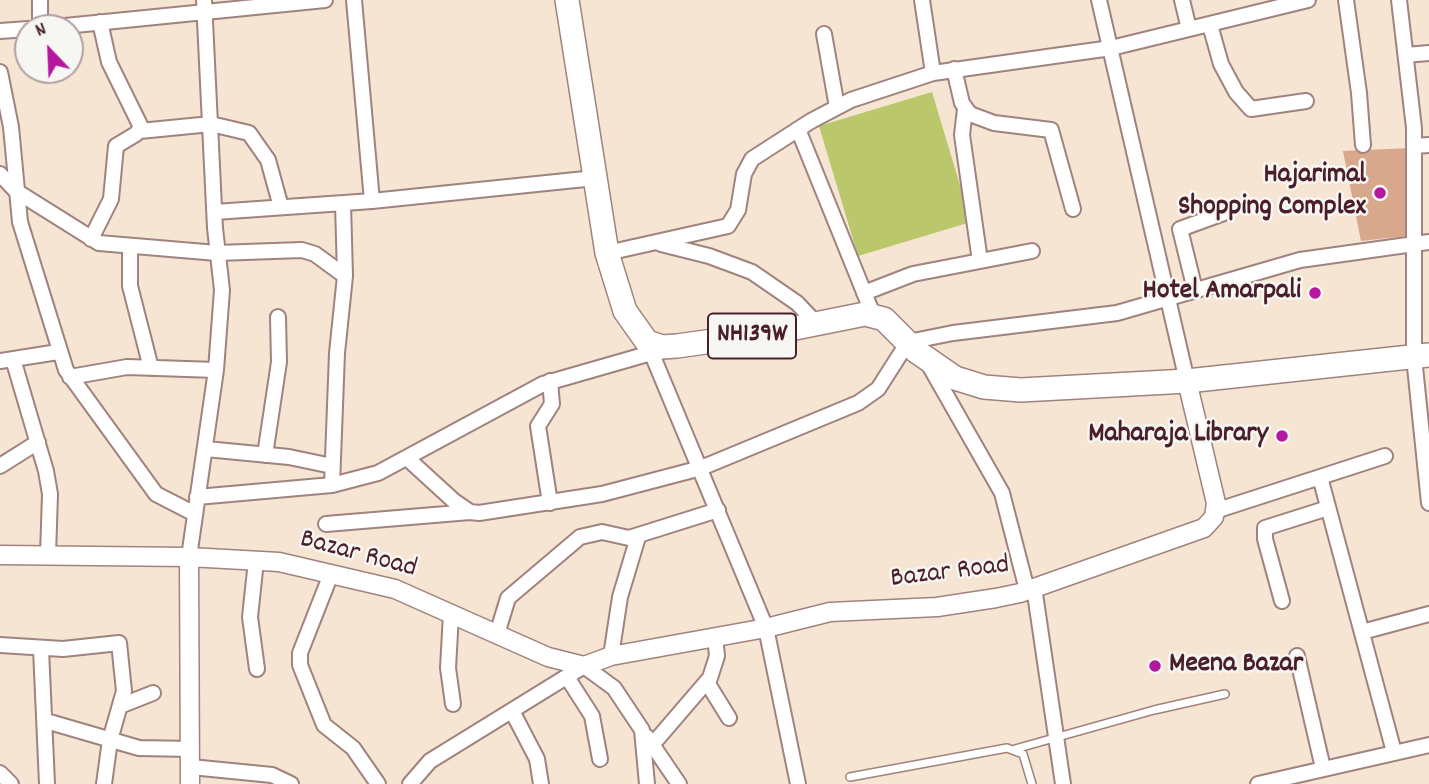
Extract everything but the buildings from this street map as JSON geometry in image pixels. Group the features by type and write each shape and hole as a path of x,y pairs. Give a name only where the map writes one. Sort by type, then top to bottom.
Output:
{"highway":[{"path":"567,0 607,253 625,311 649,348"},
{"name":"NH139W","path":"649,348 770,333 865,314 874,317"},
{"path":"874,317 884,319 926,359 955,378 984,387 1021,390 1187,381 1421,356"}],"street":[{"path":"84,24 205,7 325,0"},
{"path":"354,0 372,201"},
{"path":"922,0 933,73"},
{"path":"1099,0 1167,299 1210,472 1215,511 1385,456"},
{"path":"1182,0 1188,29"},
{"path":"607,253 728,226 738,210 744,174 752,159 837,107 933,73 1111,48 1210,25 1270,5 1308,0"},
{"path":"1346,0 1358,80 1363,145"},
{"path":"1399,0 1422,146 1412,244 1429,503"},
{"path":"191,767 189,557 193,513 206,449 216,370 222,290 217,254 205,7"},
{"path":"100,22 109,62 139,120 140,131"},
{"path":"1210,25 1220,64 1236,92 1251,109 1306,101"},
{"path":"824,34 837,107"},
{"path":"1406,55 1429,53"},
{"path":"954,69 965,109 962,135 980,261"},
{"path":"0,72 10,127 20,222 58,352 70,377 156,494 193,513"},
{"path":"965,109 995,123 1051,130 1073,209"},
{"path":"92,239 111,199 116,146 140,131 211,124 243,130 255,138 268,160 281,207"},
{"path":"798,129 874,317"},
{"path":"0,174 16,191 92,239 110,246 217,254 302,250 315,254 345,276"},
{"path":"215,212 372,201 595,178"},
{"path":"331,485 345,276 343,203"},
{"path":"1195,290 1180,229 1224,213"},
{"path":"326,524 470,512 501,512 602,494 701,468 870,396 878,389 908,342 1117,313 1300,260 1429,242"},
{"path":"656,243 740,266 789,296 815,322"},
{"path":"130,247 130,286 151,368"},
{"path":"864,293 913,274 1032,251"},
{"path":"265,455 279,362 278,317"},
{"path":"197,497 331,485 378,473 520,394 550,381 649,348 766,628 798,784"},
{"path":"48,555 50,494 38,442 6,360 58,352"},
{"path":"926,359 1002,493 1031,588 1063,784"},
{"path":"70,377 114,368 216,370"},
{"path":"550,381 552,404 538,426 550,503"},
{"path":"0,466 38,442"},
{"path":"206,449 332,466"},
{"path":"408,458 453,501 470,512"},
{"path":"1320,477 1394,752"},
{"path":"1282,601 1265,528 1328,508"},
{"path":"497,634 508,598 573,542 602,532 618,537 638,537 718,510"},
{"name":"Bazar Road","path":"410,784 430,761 584,666 611,656 766,628 830,612 937,607 1031,588 1204,528 1214,517 1215,511"},
{"path":"611,656 620,597 638,537"},
{"name":"Bazar Road","path":"0,553 279,562 395,589 548,657 584,666"},
{"path":"256,561 250,617 257,669"},
{"path":"331,574 300,653 300,665 324,725 353,748 378,784"},
{"path":"451,614 448,668 453,704"},
{"path":"1362,632 1429,614"},
{"path":"653,744 708,680 717,656 715,636"},
{"path":"0,645 41,649 119,642 124,684 110,740 104,784"},
{"path":"41,649 47,784"},
{"path":"1297,656 1323,768"},
{"path":"584,666 614,688 679,784"},
{"path":"567,677 592,716 600,759"},
{"path":"708,680 712,692 729,718"},
{"path":"120,706 153,693"},
{"path":"512,710 537,759 541,784"},
{"path":"46,721 139,748 191,767 272,775 291,784"},
{"path":"642,730 647,784"},
{"path":"1258,784 1429,745"},
{"path":"0,773 11,784"}],"lane":[{"path":"850,777 1014,749 1224,694"},
{"path":"1014,749 1027,760 1032,784"}],"green space":[{"path":"932,92 971,222 858,256 819,126"}],"place":[{"name":"Hajarimal Shopping Complex","path":"1380,193"},
{"name":"Hotel Amarpali","path":"1315,293"},
{"name":"Maharaja Library","path":"1282,436"},
{"name":"Meena Bazar","path":"1155,666"}]}
